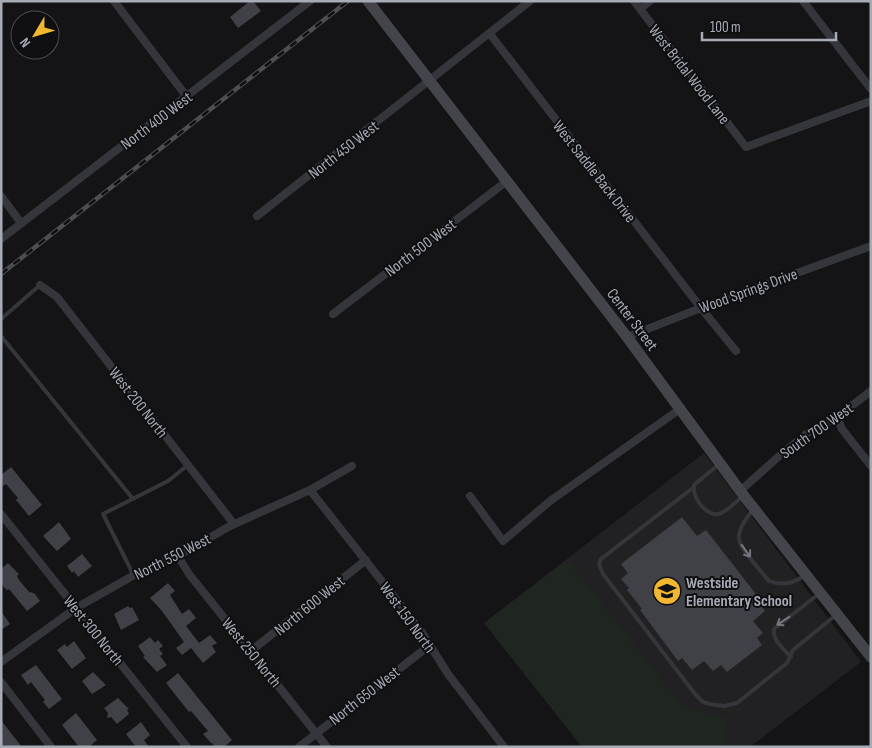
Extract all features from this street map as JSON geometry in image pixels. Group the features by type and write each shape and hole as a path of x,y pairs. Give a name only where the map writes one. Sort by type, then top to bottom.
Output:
{"street":[{"path":"114,1 187,97"},
{"name":"North 400 West","path":"1,239 310,1"},
{"name":"Center Street","path":"368,1 627,337 742,493 871,657"},
{"name":"North 450 West","path":"257,216 530,1"},
{"name":"West Bridal Wood Lane","path":"634,1 746,147 871,101"},
{"path":"640,9 650,1"},
{"path":"803,1 871,89"},
{"name":"West Saddle Back Drive","path":"490,34 700,308 736,351"},
{"name":"North 500 West","path":"333,314 507,181"},
{"path":"1,196 21,223"},
{"name":"Wood Springs Drive","path":"627,337 700,308 871,246"},
{"name":"West 200 North","path":"40,285 57,297 234,524"},
{"name":"South 700 West","path":"742,493 778,456 806,434 837,417 871,391"},
{"path":"470,496 503,541 550,501 680,409"},
{"path":"837,417 842,429 871,466"},
{"name":"North 550 West","path":"1,662 76,608 134,576 178,556 234,524 310,490 352,466"},
{"name":"West 150 North","path":"310,490 366,560 430,645 448,674 502,744"},
{"name":"West 300 North","path":"1,514 187,747"},
{"name":"West 250 North","path":"178,556 189,574 252,650 327,747"},
{"name":"North 600 West","path":"252,650 366,560"},
{"name":"North 650 West","path":"299,747 430,645"},
{"path":"1,682 51,747"},
{"path":"492,747 502,744"}],"lane":[{"path":"1,319 40,285"},
{"path":"1,336 133,499"},
{"path":"720,463 694,487 601,559 599,564 603,574 696,694 703,702 709,704 724,706 737,703 787,663 793,650 837,615"},
{"path":"134,576 104,514 168,481 188,466"},
{"path":"694,487 696,498 712,515 721,513 742,493"},
{"path":"754,508 746,519 739,536 742,546 769,582 776,584 794,583 806,575"},
{"path":"791,657 775,639 774,629 820,593"}],"shaded area":[{"name":"Westside Elementary School","path":"704,453 861,662 750,747 582,747 484,623"},
{"path":"568,559 684,708 727,717 723,743 726,747 582,747 484,623"}],"building":[{"path":"250,1 253,1 261,11 238,28 230,17"},
{"path":"11,467 42,505 29,516 16,500 18,498 6,484 1,487 1,475"},
{"path":"682,517 697,536 706,530 759,598 757,600 765,611 753,621 763,633 757,638 762,645 727,672 721,665 713,671 704,661 692,670 682,658 678,661 640,610 642,609 621,579 628,573 621,564"},
{"path":"59,522 71,539 57,551 43,536"},
{"path":"82,554 92,566 78,577 67,566"},
{"path":"8,563 19,574 17,576 19,580 40,601 27,611 9,589 7,590 1,584 1,569"},
{"path":"168,583 175,591 170,595 182,614 189,609 196,618 186,626 199,643 210,635 217,643 212,646 216,652 203,663 191,648 182,655 176,648 184,642 162,611 150,598"},
{"path":"128,606 132,607 139,620 121,630 114,614"},
{"path":"1,611 10,624 1,630"},
{"path":"150,637 155,643 158,640 163,646 159,649 163,654 160,656 167,665 157,672 143,657 145,656 138,646"},
{"path":"74,641 86,658 72,669 57,650 65,644 67,647"},
{"path":"36,665 62,699 49,709 43,702 45,700 31,682 28,685 21,675"},
{"path":"93,672 106,685 92,694 82,681"},
{"path":"178,673 232,740 224,747 215,747 211,743 203,734 208,731 191,711 189,712 166,683"},
{"path":"118,698 129,709 127,710 129,714 117,724 111,717 107,718 108,713 104,708"},
{"path":"76,713 97,740 89,747 79,747 62,725"},
{"path":"1,720 14,737 22,747 1,747"},
{"path":"141,722 150,735 144,740 149,747 136,747 126,734"}],"railway":[{"path":"1,274 348,1"}],"place":[{"name":"Westside Elementary School","path":"667,591"}]}
